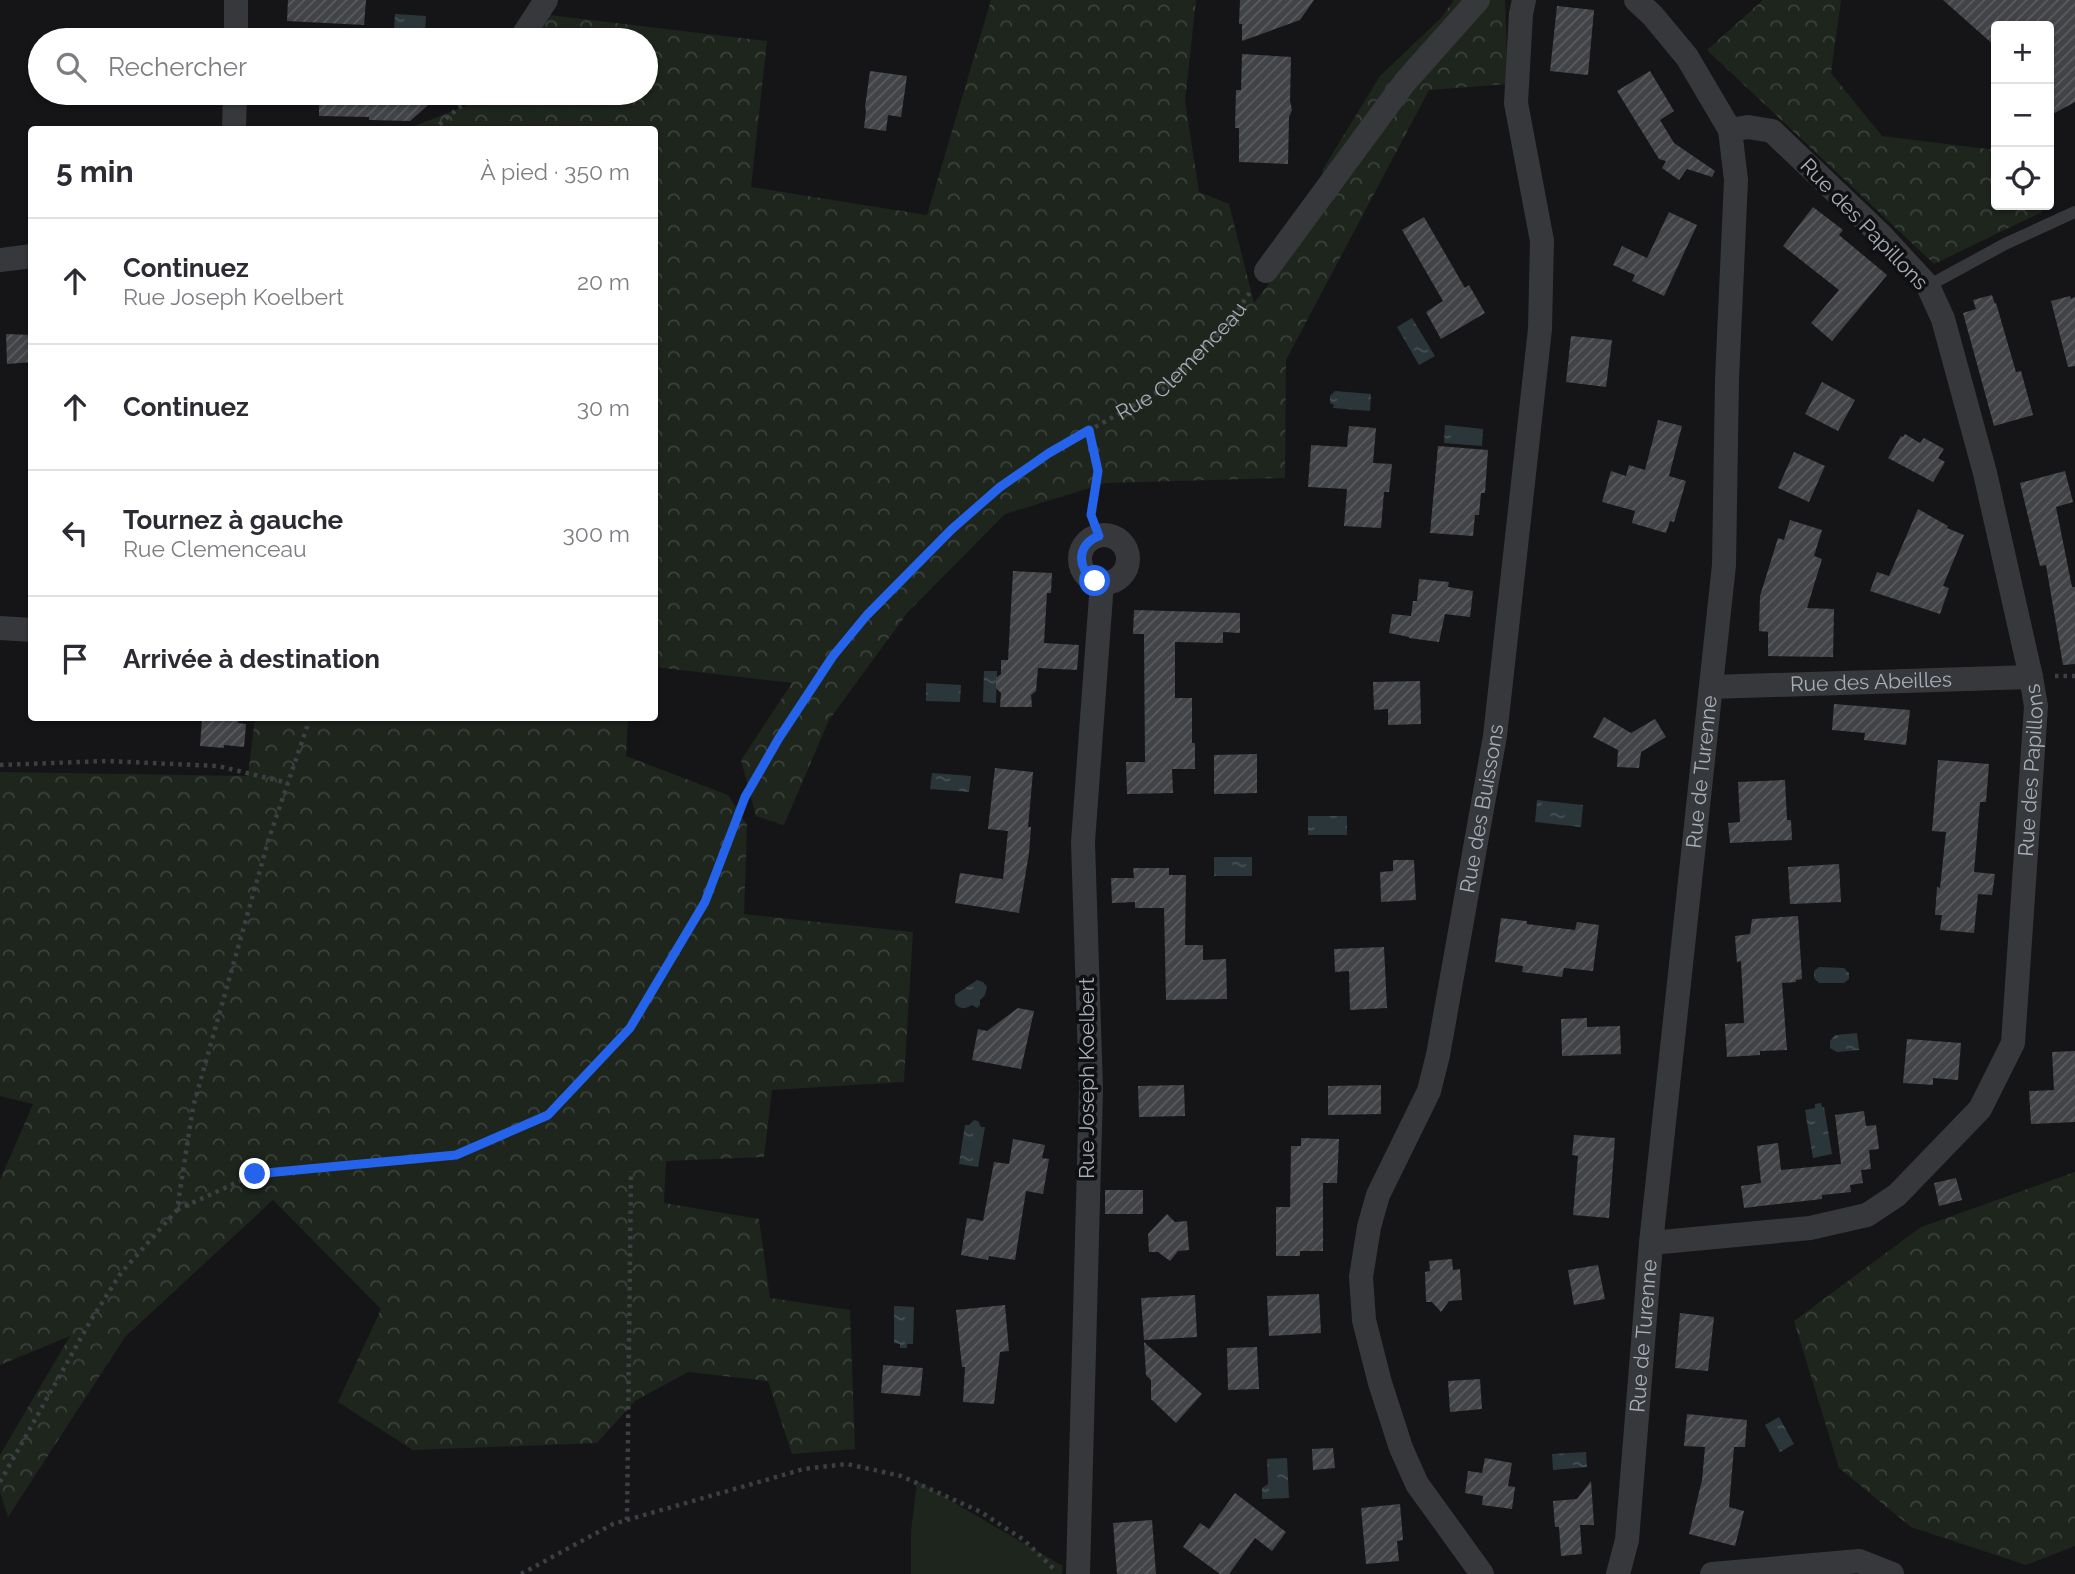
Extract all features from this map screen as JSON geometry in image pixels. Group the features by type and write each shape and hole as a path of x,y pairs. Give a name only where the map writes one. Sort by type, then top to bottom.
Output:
{"street":[{"path":"528,28 546,0"},
{"path":"1266,271 1405,82 1478,0"},
{"name":"Rue des Buissons","path":"1482,1574 1418,1484 1401,1448 1380,1383 1364,1320 1361,1277 1368,1227 1378,1195 1429,1091 1438,1055 1494,736 1540,329 1542,241 1516,103 1524,0"},
{"name":"Rue de Turenne","path":"1619,1574 1627,1540 1651,1243 1702,766 1713,687 1724,565 1727,380 1736,180 1730,130 1687,57 1636,0"},
{"path":"236,28 237,6"},
{"path":"234,126 235,105"},
{"name":"Rue des Papillons","path":"1651,1243 1810,1228 1867,1215 1897,1195 1980,1109 2012,1043 2036,706 1985,473 1943,318 1928,286 1880,234 1772,131 1748,127 1730,130"},
{"path":"0,260 28,256"},
{"path":"1099,536 1115,537 1126,549 1128,557 1124,572 1110,582 1102,582 1088,577 1081,564 1082,550 1086,543 1099,536"},
{"name":"Rue Joseph Koelbert","path":"1078,1574 1091,1089 1083,842 1102,582"},
{"path":"0,628 28,630"},
{"name":"Rue des Abeilles","path":"1713,687 2031,677"},
{"path":"1712,1574 1859,1561 1892,1574"}],"lane":[{"path":"1928,286 2032,231 2075,212"}],"path":[{"path":"438,126 461,105"},
{"name":"Rue Clemenceau","path":"177,1210 255,1174 456,1155 548,1115 630,1028 705,902 745,797 779,738 833,656 867,615 962,520 1000,487 1049,453 1163,389 1233,317 1266,271"},
{"path":"1089,430 1098,471 1091,515 1099,536"},
{"path":"0,1482 97,1310 121,1273 177,1210 193,1107 270,838 308,721"},
{"path":"0,765 106,761 218,766 288,783"},
{"path":"627,1520 631,1171"},
{"path":"521,1574 613,1524 804,1469 848,1464 901,1476 981,1512 1024,1540 1060,1574"}],"green space":[{"path":"991,0 1196,0 1185,101 1199,192 1229,204 1254,303 1318,219 1323,169 1380,76 1441,18 1454,0 1505,0 1508,84 1429,90 1286,360 1285,478 1106,483 1005,514 908,612 829,720 784,825 756,816 741,760 792,683 658,667 658,126 414,126 467,105 658,105 658,28 514,28 524,12 767,41 751,187 927,215"},
{"path":"1763,0 1841,0 1831,73 1882,136 1991,149 1991,210 2042,212 1934,264 1707,50"},
{"path":"255,721 628,721 626,756 728,795 747,825 744,914 913,932 904,1082 772,1090 764,1157 666,1161 664,1203 759,1219 770,1298 850,1310 855,1449 792,1454 768,1381 688,1372 635,1401 597,1443 413,1450 338,1402 381,1309 273,1200 125,1337 8,1517 0,1492 0,1455 70,1336 0,1365 0,1180 33,1104 0,1096 0,772 248,776"},
{"path":"2075,1172 2075,1546 2026,1565 1911,1527 1839,1468 1794,1321 1921,1227"},
{"path":"917,1481 1063,1566 1062,1574 911,1574 911,1531"}],"water":[{"path":"395,14 426,16 425,28 394,28"},
{"path":"1412,318 1435,356 1419,365 1397,327"},
{"path":"1335,391 1371,394 1370,411 1333,408 1330,396"},
{"path":"1445,425 1483,429 1482,446 1444,443"},
{"path":"984,671 997,671 996,703 983,702"},
{"path":"926,683 961,685 960,702 926,701"},
{"path":"932,773 971,776 969,792 930,789"},
{"path":"1537,800 1583,805 1581,827 1535,822"},
{"path":"1308,816 1347,816 1347,835 1308,835"},
{"path":"1214,857 1252,857 1252,876 1214,876"},
{"path":"1819,967 1844,968 1849,973 1849,979 1844,983 1819,983 1814,978 1814,971"},
{"path":"977,980 987,987 980,1005 977,1008 972,1005 959,1007 955,1003 955,995"},
{"path":"1857,1033 1859,1050 1837,1052 1830,1048 1830,1041 1835,1035"},
{"path":"1821,1103 1832,1154 1813,1158 1805,1110 1815,1108 1815,1104"},
{"path":"974,1120 978,1121 981,1127 985,1127 978,1167 959,1164 965,1125"},
{"path":"894,1306 914,1307 913,1344 907,1344 907,1348 900,1348 900,1344 894,1343"},
{"path":"1779,1417 1794,1444 1780,1452 1765,1425"},
{"path":"1586,1452 1587,1467 1553,1470 1552,1454"},
{"path":"1287,1458 1289,1498 1262,1499 1262,1488 1268,1484 1267,1459"}],"building":[{"path":"288,0 366,0 364,25 287,21"},
{"path":"1240,0 1314,0 1300,20 1242,41 1242,24 1239,24"},
{"path":"1943,0 2075,0 2075,102 2054,113 2054,21 1991,21 1991,43"},
{"path":"1557,6 1594,10 1588,75 1550,71"},
{"path":"1242,54 1291,57 1292,110 1289,117 1288,164 1239,162 1239,128 1235,128 1236,90 1241,90"},
{"path":"870,71 907,76 901,117 888,115 886,131 864,128"},
{"path":"1650,71 1674,111 1660,120 1674,143 1715,171 1712,177 1687,169 1679,180 1662,168 1666,161 1659,159 1617,91"},
{"path":"319,105 428,105 410,121 319,116"},
{"path":"1813,207 1843,230 1839,235 1887,275 1832,341 1811,323 1839,290 1783,246"},
{"path":"1669,212 1697,225 1664,296 1632,281 1635,275 1613,265 1622,246 1647,258"},
{"path":"1424,217 1465,288 1469,285 1485,313 1441,339 1426,312 1443,301 1402,230"},
{"path":"1992,295 2016,372 2021,371 2033,415 1994,426 1963,313 1976,309 1973,300"},
{"path":"2070,296 2071,299 2075,297 2075,366 2068,367 2051,301"},
{"path":"6,334 28,335 28,362 7,364"},
{"path":"1571,336 1612,340 1606,387 1566,382"},
{"path":"1822,382 1855,400 1838,431 1805,414"},
{"path":"1658,420 1682,426 1669,476 1686,481 1674,522 1670,521 1666,533 1632,523 1635,511 1602,502 1611,471 1626,476 1629,465 1645,470"},
{"path":"1349,426 1376,428 1373,463 1392,464 1389,492 1384,492 1381,528 1344,526 1347,489 1308,487 1311,445 1347,447"},
{"path":"1905,434 1920,443 1924,438 1944,449 1938,458 1945,462 1933,482 1888,458 1901,436"},
{"path":"1438,446 1488,450 1485,493 1481,493 1473,536 1430,533"},
{"path":"1794,452 1825,466 1809,502 1778,488"},
{"path":"2065,471 2073,502 2056,507 2072,587 2075,587 2075,664 2063,665 2046,565 2040,566 2020,483"},
{"path":"1918,509 1948,526 1947,528 1964,535 1943,586 1949,588 1940,614 1870,591 1877,572 1889,576"},
{"path":"1790,520 1822,530 1814,556 1822,559 1807,608 1834,609 1833,657 1768,656 1768,632 1759,631 1760,596 1778,538 1784,540"},
{"path":"1013,571 1052,573 1051,593 1047,593 1044,643 1079,645 1077,670 1038,668 1036,691 1031,695 1032,707 1000,707 1001,693 996,688 996,678 1001,674 1001,660 1008,660"},
{"path":"1419,579 1449,582 1448,587 1473,591 1470,617 1445,614 1439,642 1389,633 1392,614 1411,616 1413,601 1417,601"},
{"path":"1134,610 1240,613 1240,633 1223,632 1223,643 1175,642 1175,698 1192,698 1195,769 1172,769 1173,793 1127,794 1126,762 1145,762 1144,634 1133,634"},
{"path":"1420,681 1421,724 1388,725 1388,709 1374,710 1373,682"},
{"path":"1834,704 1910,710 1906,745 1864,740 1865,733 1832,730"},
{"path":"1604,717 1631,733 1655,719 1666,737 1641,752 1639,768 1617,767 1618,750 1593,737"},
{"path":"202,721 238,721 246,724 244,747 200,746"},
{"path":"1257,754 1257,793 1214,794 1214,755"},
{"path":"1938,760 1989,764 1986,802 1980,802 1974,872 1995,874 1992,895 1978,894 1974,933 1940,930 1942,915 1935,915 1946,832 1932,831"},
{"path":"995,768 1033,772 1028,827 1031,827 1029,853 1019,913 955,903 960,873 1003,879 1008,831 988,829"},
{"path":"1785,780 1787,820 1791,820 1792,840 1730,843 1728,823 1740,822 1738,782"},
{"path":"1393,860 1414,860 1416,900 1381,902 1380,872 1393,871"},
{"path":"1839,864 1841,902 1790,904 1788,867"},
{"path":"1133,868 1169,868 1169,875 1186,875 1185,945 1203,945 1203,960 1226,959 1227,999 1166,1000 1164,908 1135,908 1135,902 1112,903 1111,878 1134,878"},
{"path":"1798,916 1802,979 1782,983 1787,1050 1760,1051 1760,1055 1727,1057 1725,1024 1744,1023 1741,961 1737,962 1735,936 1750,934 1752,919"},
{"path":"1501,918 1575,930 1577,922 1599,925 1593,971 1564,968 1562,977 1522,972 1523,966 1495,962"},
{"path":"1384,947 1387,1008 1350,1010 1349,971 1335,972 1334,949"},
{"path":"1018,1008 1034,1011 1021,1069 972,1060 978,1029 987,1031"},
{"path":"1587,1018 1587,1027 1620,1026 1621,1054 1562,1056 1561,1019"},
{"path":"1907,1039 1961,1043 1958,1080 1933,1078 1933,1085 1903,1083"},
{"path":"2075,1051 2075,1122 2031,1124 2029,1091 2054,1090 2052,1052"},
{"path":"1184,1085 1185,1116 1139,1117 1138,1086"},
{"path":"1381,1085 1381,1114 1328,1115 1328,1086"},
{"path":"1864,1111 1866,1126 1876,1125 1879,1149 1869,1150 1871,1169 1861,1170 1863,1183 1850,1185 1851,1192 1822,1195 1822,1199 1744,1208 1741,1186 1761,1183 1757,1146 1778,1143 1781,1170 1841,1164 1835,1115"},
{"path":"1574,1135 1615,1138 1609,1218 1573,1215 1578,1156 1572,1155"},
{"path":"1301,1138 1339,1139 1337,1183 1323,1183 1323,1251 1300,1251 1300,1256 1276,1256 1276,1207 1290,1207 1291,1146 1301,1146"},
{"path":"1013,1139 1045,1145 1042,1158 1049,1159 1043,1194 1026,1191 1015,1260 989,1256 988,1260 961,1255 967,1218 983,1221 994,1162 1009,1164"},
{"path":"1956,1178 1962,1200 1939,1206 1934,1183"},
{"path":"1105,1190 1143,1190 1143,1214 1105,1214"},
{"path":"1167,1214 1175,1222 1187,1221 1189,1250 1178,1251 1170,1261 1158,1252 1149,1252 1148,1234"},
{"path":"1452,1259 1453,1270 1460,1269 1462,1300 1449,1301 1441,1312 1432,1302 1426,1302 1425,1272 1430,1271 1429,1261"},
{"path":"1598,1265 1605,1299 1574,1305 1568,1270"},
{"path":"1319,1294 1321,1333 1269,1336 1267,1296"},
{"path":"1195,1295 1197,1337 1144,1340 1141,1298"},
{"path":"1005,1305 1009,1351 1000,1352 994,1404 963,1402 965,1367 962,1367 956,1310"},
{"path":"1680,1313 1714,1317 1708,1371 1675,1368"},
{"path":"1144,1342 1202,1394 1176,1423 1151,1399 1151,1380 1146,1375"},
{"path":"1257,1347 1259,1389 1228,1390 1227,1348"},
{"path":"883,1365 923,1368 920,1396 881,1393"},
{"path":"1480,1379 1482,1409 1450,1412 1448,1381"},
{"path":"1687,1414 1747,1420 1745,1447 1734,1447 1729,1507 1744,1511 1735,1546 1689,1534 1702,1480 1705,1447 1684,1446"},
{"path":"1333,1448 1335,1468 1313,1470 1312,1449"},
{"path":"1485,1458 1512,1463 1508,1486 1515,1487 1512,1509 1482,1505 1483,1496 1465,1493 1468,1471 1482,1473"},
{"path":"1591,1481 1594,1525 1580,1525 1582,1554 1561,1556 1559,1527 1555,1527 1553,1501 1577,1499"},
{"path":"1235,1493 1286,1532 1272,1551 1255,1538 1229,1574 1220,1574 1183,1547 1200,1523 1209,1529"},
{"path":"1400,1504 1403,1540 1397,1541 1399,1561 1366,1564 1361,1508"},
{"path":"1152,1520 1156,1574 1117,1574 1113,1523"}],"route":[{"path":"255,1174 456,1155 548,1115 630,1028 705,902 745,797 779,738 833,656 867,615 952,529 1000,487 1049,453 1089,430 1098,471 1091,515 1099,536 1086,543 1082,550 1081,564 1088,577 1095,581"}]}
